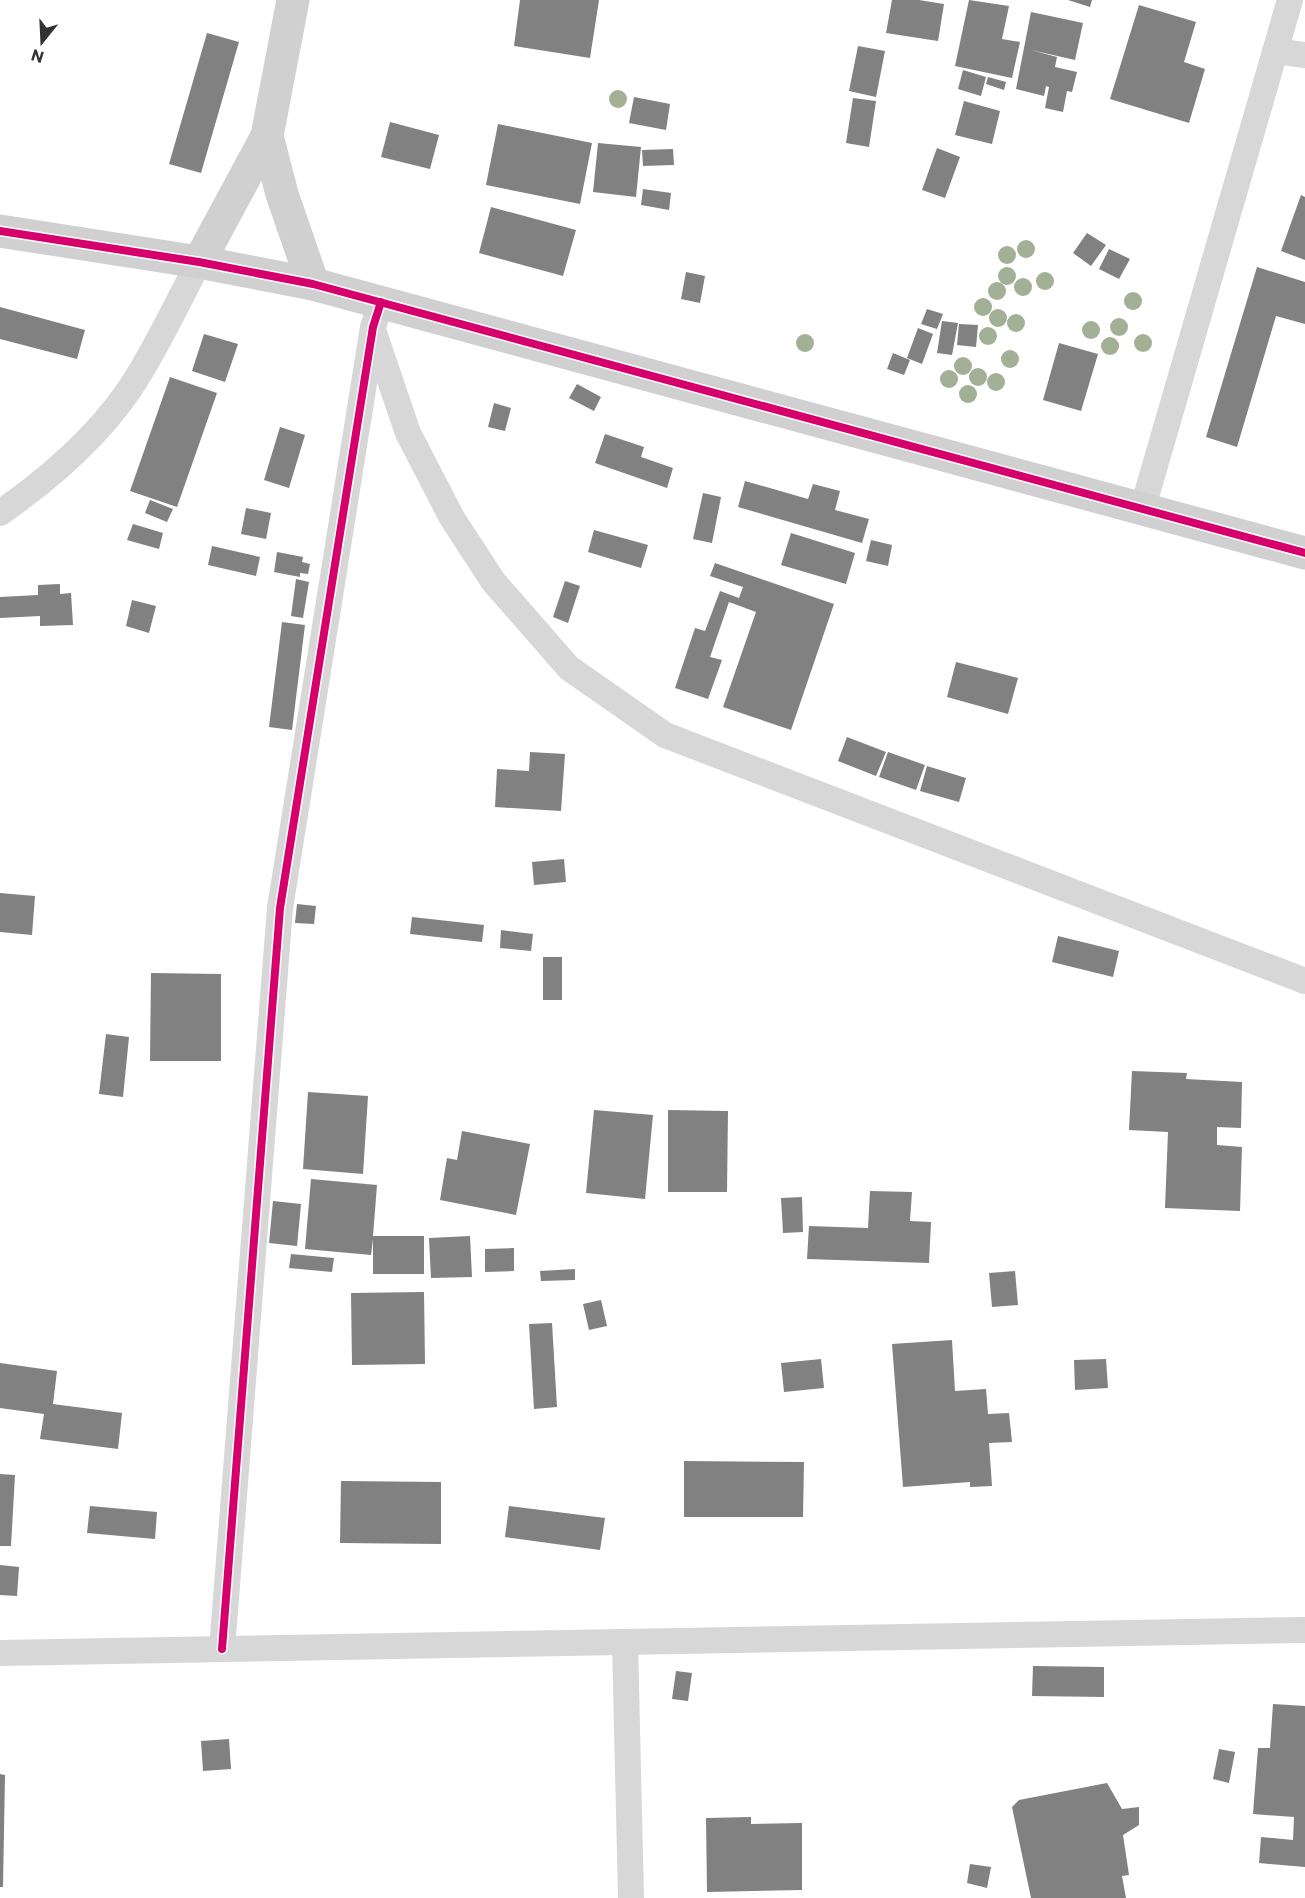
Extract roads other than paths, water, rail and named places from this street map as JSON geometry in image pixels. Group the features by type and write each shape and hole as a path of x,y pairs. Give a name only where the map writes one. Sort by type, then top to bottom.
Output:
{"street":[{"path":"0,513 25,495 82,445 111,413 141,373 267,136 293,0"},
{"path":"1143,507 1290,0"},
{"path":"1275,51 1305,55"},
{"path":"267,136 282,194 313,284"},
{"path":"0,231 199,262 313,284 377,314 1143,507 1305,553"},
{"path":"377,314 408,433 458,527 493,581 569,668 665,735 1305,981"},
{"path":"222,1649 280,908 377,314"},
{"path":"0,1653 1305,1630"},
{"path":"625,1642 631,1898"}]}
